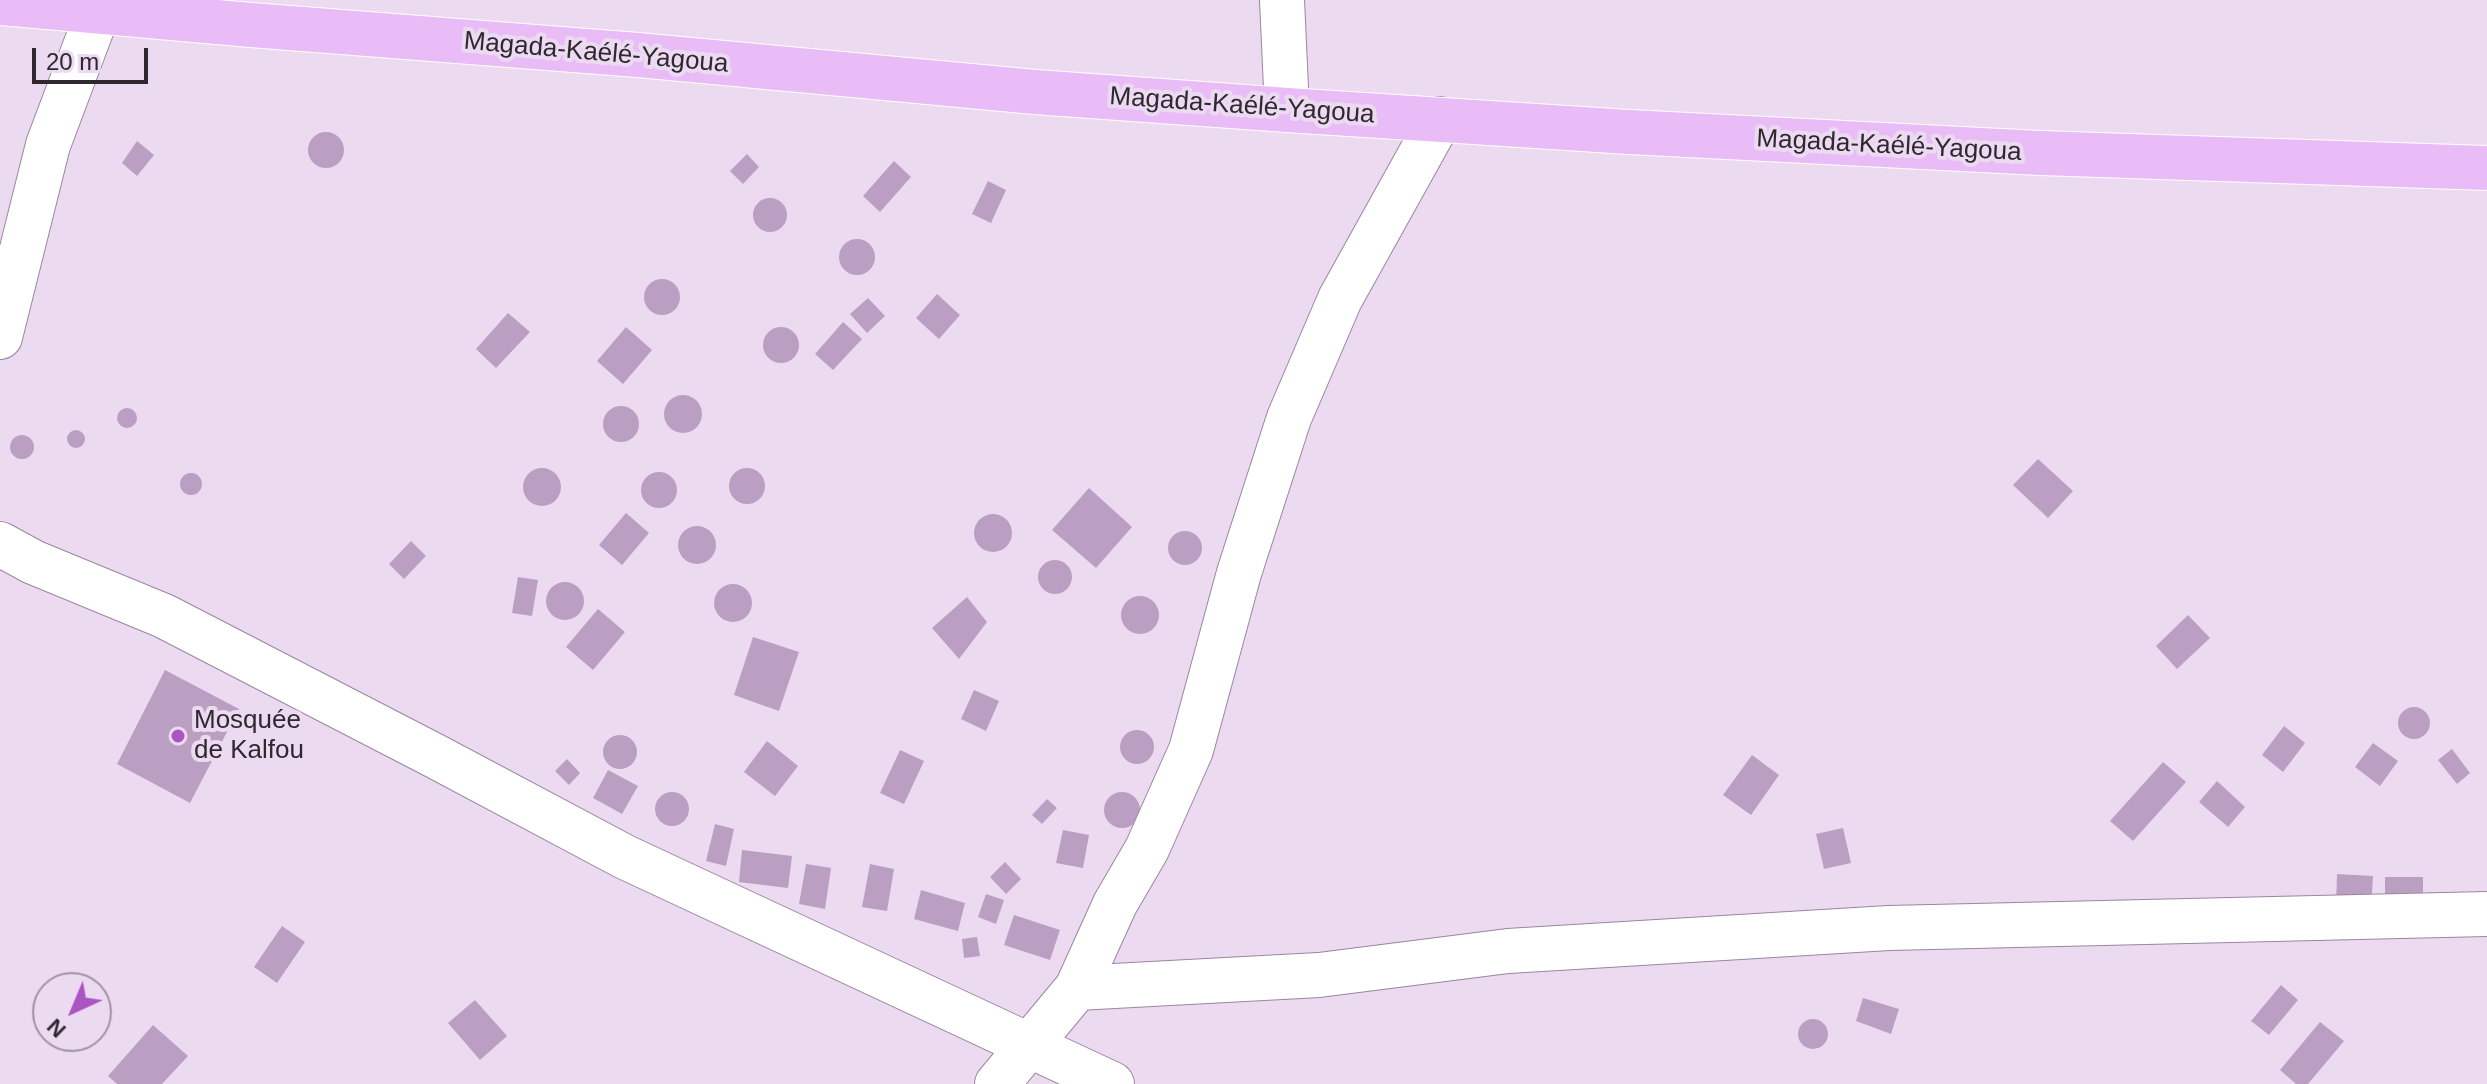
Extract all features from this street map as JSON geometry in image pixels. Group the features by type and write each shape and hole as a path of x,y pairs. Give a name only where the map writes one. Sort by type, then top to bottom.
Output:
{"highway":[{"name":"Magada-Kaélé-Yagoua","path":"0,3 98,7 1035,92 1287,110 2008,152 2487,168"}],"street":[{"path":"1282,0 1287,110"},
{"path":"0,337 48,145 98,7"},
{"path":"997,1084 1077,988 1115,904 1147,849 1191,750 1239,573 1289,418 1340,299 1440,119"},
{"path":"0,544 33,562 177,623 625,857 1112,1084"},
{"path":"1077,988 1319,975 1508,951 1889,928 2487,914"}],"building":[{"path":"326,132 339,137 344,150 339,163 326,168 313,163 308,150 313,137"},
{"path":"137,141 154,155 137,176 122,163"},
{"path":"747,154 759,167 743,184 730,171"},
{"path":"894,161 911,177 880,212 863,196"},
{"path":"988,181 1006,190 991,223 972,214"},
{"path":"770,198 782,203 787,215 782,227 770,232 758,227 753,215 758,203"},
{"path":"857,239 870,244 875,257 870,270 857,275 844,270 839,257 844,244"},
{"path":"662,279 675,284 680,297 675,310 662,315 649,310 644,297 649,284"},
{"path":"937,294 960,315 939,339 916,318"},
{"path":"868,298 885,316 867,333 850,314"},
{"path":"508,313 530,332 496,368 476,349"},
{"path":"843,322 862,339 833,370 815,354"},
{"path":"626,327 652,350 623,384 597,361"},
{"path":"781,327 794,332 799,345 794,358 781,363 768,358 763,345 768,332"},
{"path":"683,395 696,401 702,414 696,427 683,433 670,427 664,414 670,401"},
{"path":"621,406 634,411 639,424 634,437 621,442 608,437 603,424 608,411"},
{"path":"127,408 134,411 137,418 134,425 127,428 120,425 117,418 120,411"},
{"path":"76,430 85,439 76,448 67,439"},
{"path":"22,435 30,439 34,447 30,455 22,459 14,455 10,447 14,439"},
{"path":"2038,459 2073,491 2048,518 2013,485"},
{"path":"542,468 555,474 561,487 555,500 542,506 529,500 523,487 529,474"},
{"path":"747,468 760,473 765,486 760,499 747,504 734,499 729,486 734,473"},
{"path":"659,472 672,477 677,490 672,503 659,508 646,503 641,490 646,477"},
{"path":"187,473 195,473 202,484 195,495 187,495 180,488 180,480"},
{"path":"1089,488 1132,527 1096,568 1052,530"},
{"path":"626,513 649,533 622,565 599,545"},
{"path":"993,514 1006,520 1012,533 1006,546 993,552 980,546 974,533 980,520"},
{"path":"697,526 710,532 716,545 710,558 697,564 684,558 678,545 684,532"},
{"path":"1185,531 1197,536 1202,548 1197,560 1185,565 1173,560 1168,548 1173,536"},
{"path":"411,541 426,556 404,579 389,564"},
{"path":"1055,560 1067,565 1072,577 1067,589 1055,594 1043,589 1038,577 1043,565"},
{"path":"518,577 538,580 532,616 512,613"},
{"path":"565,582 578,588 584,601 578,614 565,620 552,614 546,601 552,588"},
{"path":"733,584 746,590 752,603 746,616 733,622 720,616 714,603 720,590"},
{"path":"1140,596 1153,602 1159,615 1153,628 1140,634 1127,628 1121,615 1127,602"},
{"path":"967,597 987,622 959,659 932,628"},
{"path":"598,609 625,632 593,670 566,647"},
{"path":"2188,615 2210,638 2177,669 2156,646"},
{"path":"753,637 799,652 779,711 734,695"},
{"name":"Mosquée de Kalfou","path":"165,670 239,709 190,803 117,764"},
{"path":"974,690 999,701 986,731 961,719"},
{"path":"2414,707 2425,712 2430,723 2425,734 2414,739 2403,734 2398,723 2403,712"},
{"path":"2284,726 2305,743 2283,772 2262,755"},
{"path":"1137,730 1149,735 1154,747 1149,759 1137,764 1125,759 1120,747 1125,735"},
{"path":"620,735 632,740 637,752 632,764 620,769 608,764 603,752 608,740"},
{"path":"767,741 798,766 775,796 744,772"},
{"path":"2373,743 2398,761 2380,786 2355,767"},
{"path":"2452,749 2470,773 2457,784 2438,760"},
{"path":"900,750 924,761 904,804 880,793"},
{"path":"1752,755 1779,775 1751,815 1723,795"},
{"path":"567,759 580,773 569,785 555,771"},
{"path":"2163,762 2186,782 2133,841 2110,821"},
{"path":"608,770 638,786 622,814 593,798"},
{"path":"2217,781 2245,807 2228,827 2199,802"},
{"path":"672,792 684,797 689,809 684,821 672,826 660,821 655,809 660,797"},
{"path":"1122,792 1135,797 1140,810 1135,823 1122,828 1109,823 1104,810 1109,797"},
{"path":"1047,799 1057,808 1042,824 1032,815"},
{"path":"715,824 734,829 726,866 706,861"},
{"path":"1843,828 1851,863 1824,869 1816,834"},
{"path":"1063,830 1089,835 1083,868 1056,863"},
{"path":"742,850 792,856 788,888 739,882"},
{"path":"1005,862 1021,879 1006,894 990,877"},
{"path":"806,864 831,868 825,909 799,904"},
{"path":"870,864 894,869 887,911 862,907"},
{"path":"2337,874 2373,876 2371,909 2336,907"},
{"path":"2385,877 2423,877 2423,908 2385,907"},
{"path":"921,890 965,903 958,931 914,919"},
{"path":"986,894 1004,900 996,924 978,917"},
{"path":"1014,915 1060,930 1050,960 1004,945"},
{"path":"282,926 305,942 277,983 254,967"},
{"path":"977,937 980,956 964,958 962,939"},
{"path":"2281,985 2298,1000 2269,1035 2251,1021"},
{"path":"1863,998 1899,1009 1891,1034 1856,1021"},
{"path":"475,1000 507,1036 480,1060 448,1023"},
{"path":"1813,1019 1824,1023 1828,1034 1824,1045 1813,1049 1802,1045 1798,1034 1802,1023"},
{"path":"2320,1022 2344,1041 2308,1084 2296,1084 2280,1070"},
{"path":"153,1025 188,1056 162,1084 117,1084 108,1076"}],"place":[{"name":"Mosquée de Kalfou","path":"178,736"}]}
